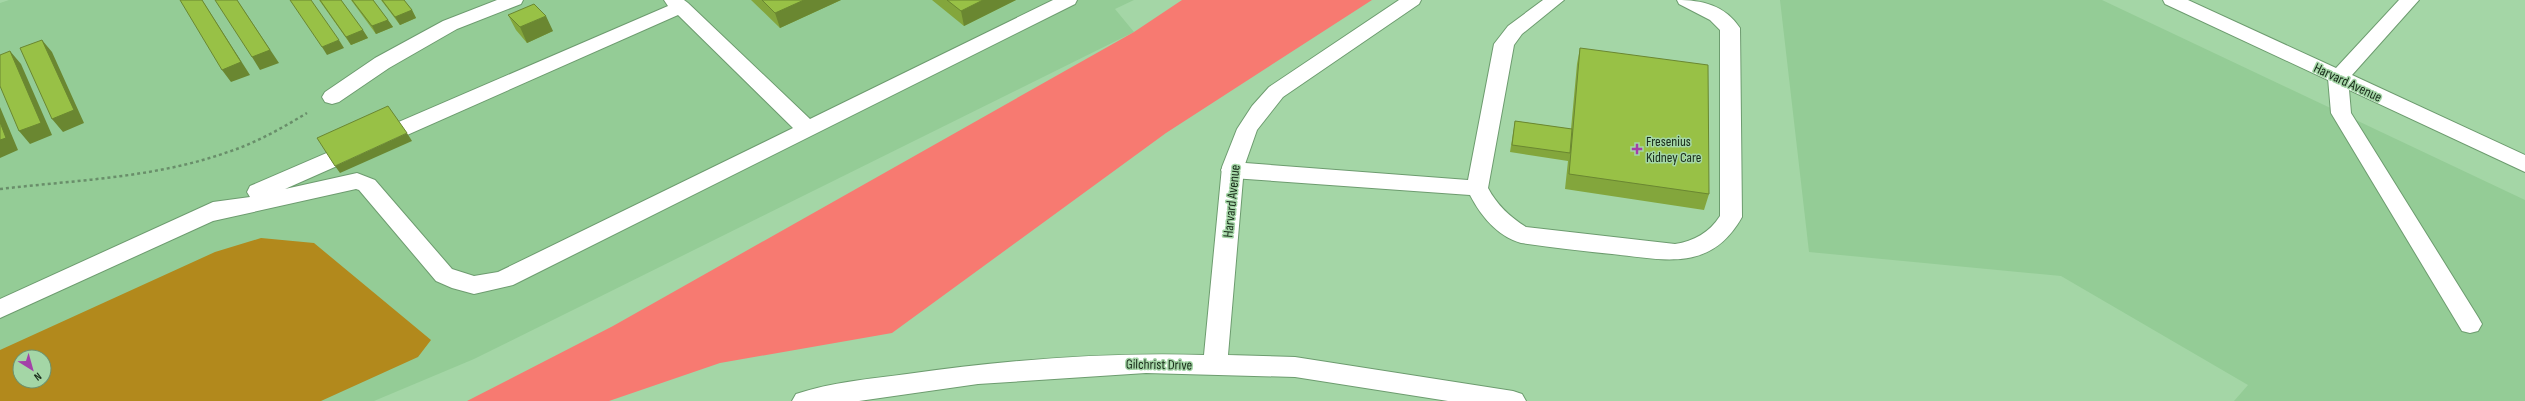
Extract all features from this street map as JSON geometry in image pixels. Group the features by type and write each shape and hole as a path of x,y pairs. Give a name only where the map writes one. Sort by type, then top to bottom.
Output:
{"street":[{"path":"332,97 382,63 450,25 514,0"},
{"path":"208,214 357,181 367,185 444,275 461,285 484,286 505,279 1068,0"},
{"name":"Harvard Avenue","path":"1215,366 1232,170 1247,129 1259,111 1276,92 1412,0"},
{"path":"1555,0 1515,30 1504,44 1477,188 1483,202 1493,215 1506,226 1521,234 1675,254 1705,246 1717,237 1731,217 1730,28 1717,16 1686,0"},
{"name":"Harvard Avenue","path":"2172,0 2525,164"},
{"path":"2410,0 2338,78 2341,113 2470,324"},
{"path":"0,309 677,4 807,129"},
{"path":"1232,170 1477,188"},
{"name":"Gilchrist Drive","path":"805,401 837,394 993,372 1146,363 1295,367 1513,401"}],"path":[{"path":"0,189 166,169 218,156 280,129 332,97"}],"shaded area":[{"path":"9,0 1134,0 1115,9 1134,32 474,359 374,401 0,401 0,3"},
{"path":"1182,0 1372,0 1166,133 892,333 720,363 609,401 467,401 613,326 1134,32"},
{"path":"1780,0 2102,0 2525,200 2525,401 2234,401 2248,385 2061,276 1809,252"},
{"path":"261,238 314,243 431,340 418,357 321,401 0,401 0,350 215,252"}],"building":[{"path":"180,0 202,0 241,62 222,70"},
{"path":"215,0 237,0 270,50 252,57"},
{"path":"290,0 311,0 339,40 322,47"},
{"path":"320,0 341,0 363,30 346,37"},
{"path":"352,0 373,0 388,20 372,26"},
{"path":"382,0 404,0 412,10 395,17"},
{"path":"762,0 804,0 775,13"},
{"path":"947,0 983,0 961,11"},
{"path":"534,4 546,16 520,27 508,15"},
{"path":"42,40 74,110 52,119 20,48"},
{"name":"Fresenius Kidney Care","path":"1580,48 1708,65 1709,194 1569,174"},
{"path":"10,51 41,123 19,131 0,86 0,55"},
{"path":"388,106 407,133 335,166 317,138"},
{"path":"1515,121 1572,129 1570,153 1512,145"},
{"path":"0,122 6,138 0,140"}],"place":[{"name":"Fresenius Kidney Care","path":"1637,149"}]}
